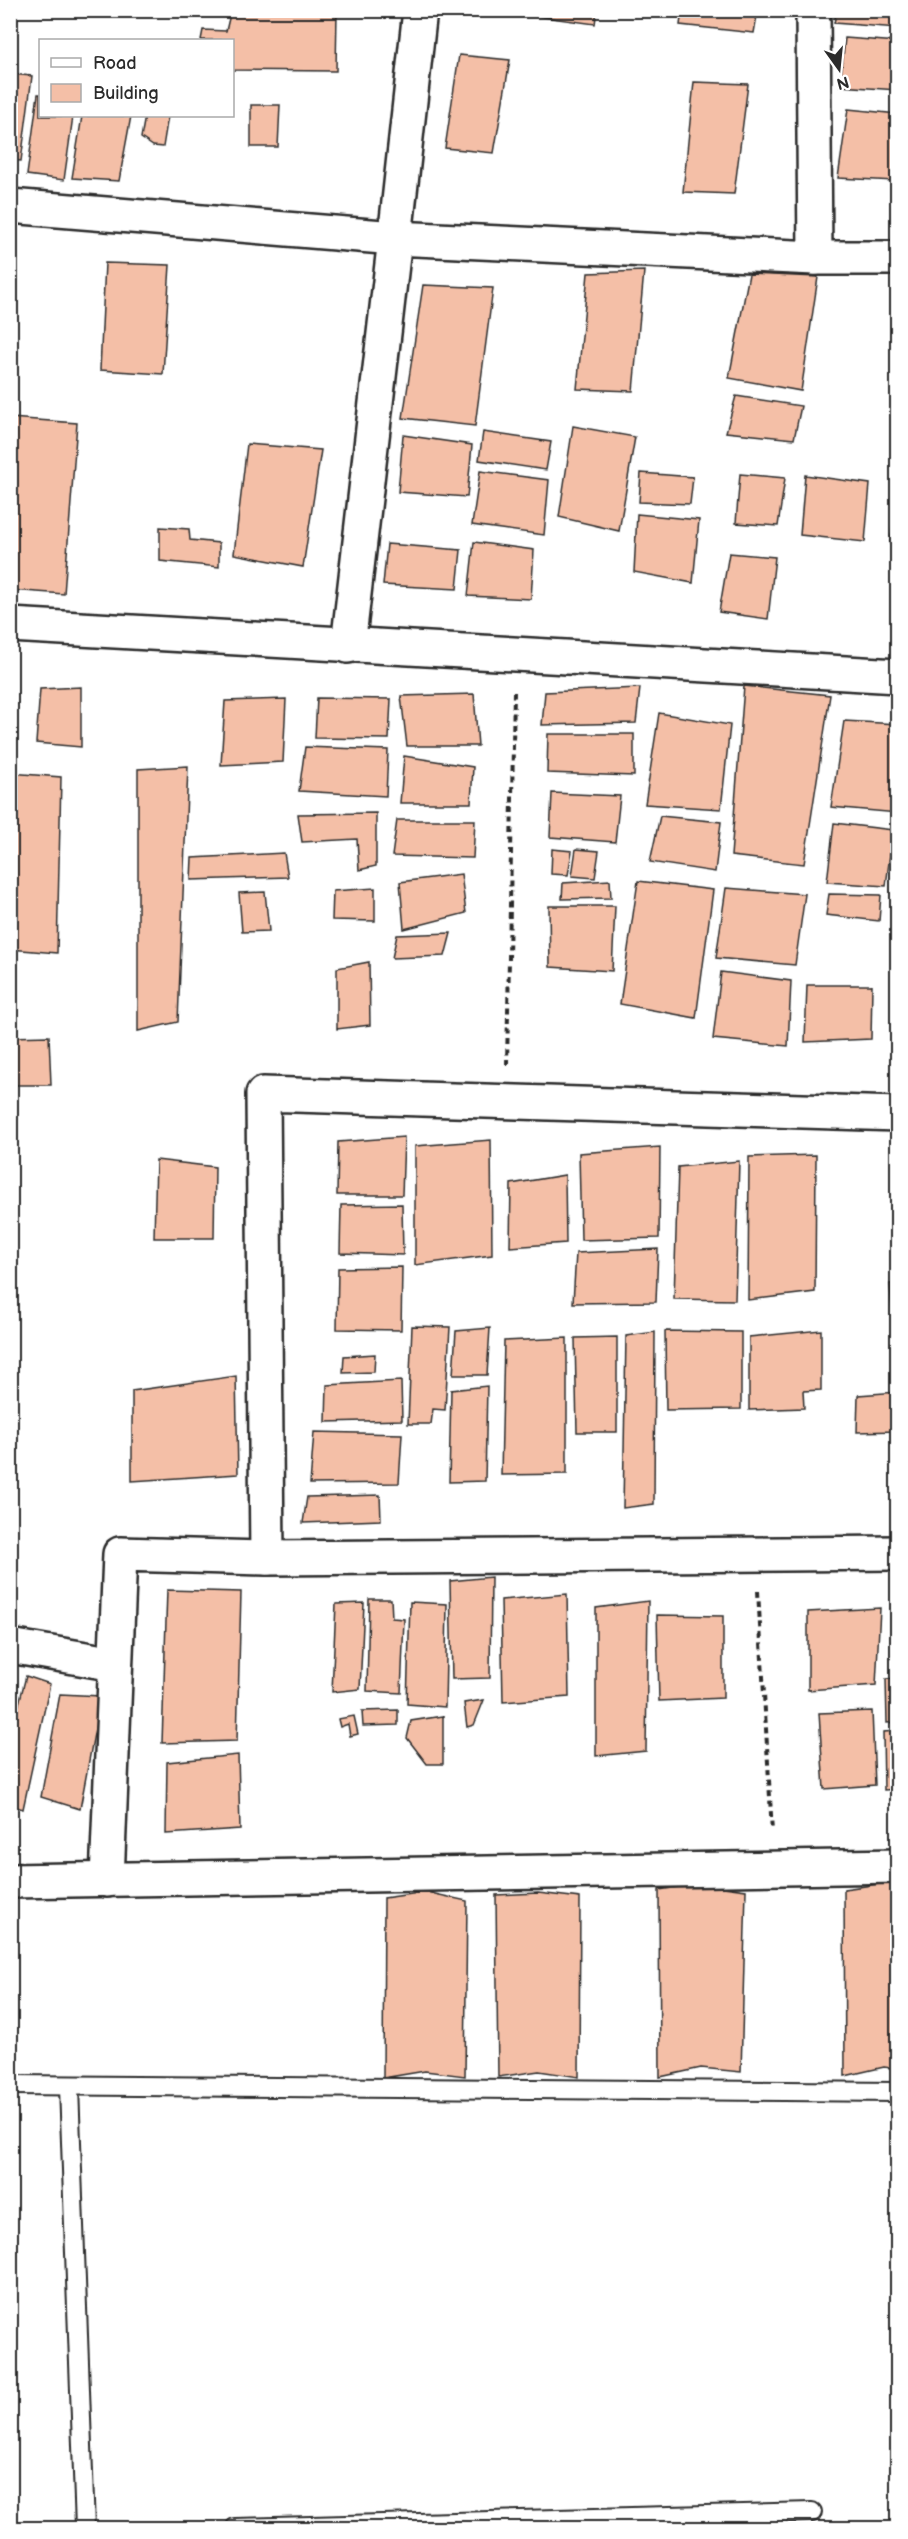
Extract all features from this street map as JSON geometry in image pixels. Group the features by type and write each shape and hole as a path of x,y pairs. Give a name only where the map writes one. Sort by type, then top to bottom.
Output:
{"street":[{"path":"348,646 420,10"},
{"path":"813,10 815,258"},
{"path":"10,206 395,238 815,258 897,258"},
{"path":"10,625 897,676"},
{"path":"267,1558 263,1094 897,1114"},
{"path":"107,1880 120,1554 267,1558 897,1553"},
{"path":"10,1646 116,1664"},
{"path":"10,1881 897,1866"}],"lane":[{"path":"10,2085 897,2092"},
{"path":"69,2087 85,2529"},
{"path":"235,2529 812,2512"}],"path":[{"path":"506,1102 515,655"},
{"path":"756,1554 774,1868"}],"building":[{"path":"231,10 337,10 336,71 234,70 234,39 201,39 203,30 226,31"},
{"path":"529,10 597,10 595,24 529,15"},
{"path":"682,10 758,10 754,33 680,25"},
{"path":"837,10 898,10 898,28 834,23"},
{"path":"845,38 898,42 898,90 840,86"},
{"path":"459,55 510,60 494,153 445,148"},
{"path":"10,74 32,76 21,161 10,160"},
{"path":"694,82 748,84 734,194 683,192"},
{"path":"39,94 39,117 73,117 64,180 27,175"},
{"path":"251,105 280,105 278,147 251,147"},
{"path":"848,109 898,114 895,181 838,178"},
{"path":"82,117 131,117 119,181 72,178"},
{"path":"145,117 168,117 163,147 153,146 141,138"},
{"path":"10,242 17,243 10,317"},
{"path":"105,263 170,265 163,374 100,370"},
{"path":"644,271 633,391 577,389 588,273"},
{"path":"749,274 818,277 801,391 729,378"},
{"path":"423,285 493,288 475,426 403,418"},
{"path":"736,396 801,406 794,439 726,432"},
{"path":"10,418 77,423 64,594 10,590"},
{"path":"573,426 635,437 619,531 559,517"},
{"path":"483,432 551,442 546,470 479,460"},
{"path":"403,435 472,445 467,497 398,492"},
{"path":"247,444 321,450 303,567 234,554"},
{"path":"480,471 549,480 544,535 472,525"},
{"path":"641,473 693,477 690,504 639,502"},
{"path":"740,474 785,478 778,526 736,523"},
{"path":"805,475 870,484 865,542 800,535"},
{"path":"898,488 898,544 890,544"},
{"path":"637,514 699,520 693,583 634,572"},
{"path":"160,527 189,529 190,540 219,543 219,567 160,561"},
{"path":"474,542 534,550 531,599 468,596"},
{"path":"387,544 461,550 457,589 383,585"},
{"path":"729,553 775,557 768,619 719,612"},
{"path":"744,686 830,695 804,864 731,856"},
{"path":"81,687 81,747 36,743 40,689"},
{"path":"640,688 636,723 542,725 545,692"},
{"path":"474,694 478,746 407,746 401,696"},
{"path":"317,698 391,699 389,739 315,738"},
{"path":"286,699 283,762 221,765 225,701"},
{"path":"659,713 730,725 721,809 645,804"},
{"path":"844,721 898,724 898,813 831,807"},
{"path":"548,734 634,734 634,776 547,773"},
{"path":"305,747 388,750 386,796 299,791"},
{"path":"404,756 473,767 471,803 400,803"},
{"path":"188,766 178,1022 138,1031 138,769"},
{"path":"10,773 61,777 57,953 10,949"},
{"path":"552,793 620,796 615,842 550,837"},
{"path":"376,813 376,866 359,870 357,839 302,842 298,814"},
{"path":"660,816 721,822 715,872 650,862"},
{"path":"397,820 475,820 473,858 392,856"},
{"path":"834,823 893,830 886,886 827,882"},
{"path":"552,849 572,851 568,875 551,874"},
{"path":"576,849 599,851 595,878 572,876"},
{"path":"284,853 288,877 191,880 192,858"},
{"path":"461,874 466,913 404,929 400,882"},
{"path":"610,880 611,898 562,899 563,883"},
{"path":"638,881 713,890 696,1018 620,1004"},
{"path":"375,888 375,921 332,920 333,891"},
{"path":"726,888 805,894 795,965 716,958"},
{"path":"265,892 269,931 242,932 239,893"},
{"path":"829,894 881,895 879,921 826,915"},
{"path":"549,906 615,906 612,971 550,967"},
{"path":"451,933 445,956 392,958 397,935"},
{"path":"369,962 370,1025 337,1029 337,968"},
{"path":"721,972 791,981 788,1046 713,1039"},
{"path":"807,985 872,985 871,1039 805,1042"},
{"path":"49,1036 51,1085 10,1085 10,1037"},
{"path":"404,1137 402,1195 337,1195 338,1142"},
{"path":"491,1140 492,1255 415,1265 415,1146"},
{"path":"660,1147 659,1238 581,1240 579,1153"},
{"path":"816,1155 815,1292 748,1300 749,1157"},
{"path":"156,1160 215,1167 214,1238 154,1238"},
{"path":"739,1161 735,1300 674,1299 678,1167"},
{"path":"565,1175 566,1243 510,1247 511,1184"},
{"path":"402,1204 403,1255 340,1253 341,1205"},
{"path":"658,1249 656,1302 573,1303 576,1253"},
{"path":"402,1267 401,1330 337,1329 338,1268"},
{"path":"898,1283 898,1323 893,1324 890,1284"},
{"path":"412,1326 450,1327 445,1410 433,1409 431,1424 408,1424"},
{"path":"490,1328 487,1375 453,1375 456,1331"},
{"path":"821,1330 821,1390 803,1391 804,1408 749,1410 749,1337"},
{"path":"665,1331 741,1332 741,1409 666,1410"},
{"path":"655,1332 654,1504 623,1508 626,1336"},
{"path":"617,1337 617,1432 577,1432 575,1338"},
{"path":"567,1338 567,1474 501,1475 504,1341"},
{"path":"375,1354 374,1372 343,1373 344,1356"},
{"path":"236,1376 238,1474 132,1481 132,1391"},
{"path":"401,1381 402,1420 326,1422 327,1385"},
{"path":"487,1386 485,1481 449,1482 451,1390"},
{"path":"898,1392 898,1431 857,1432 858,1395"},
{"path":"314,1432 402,1434 399,1483 310,1484"},
{"path":"380,1495 381,1520 303,1523 307,1497"},
{"path":"491,1577 490,1678 452,1679 450,1581"},
{"path":"167,1590 241,1592 237,1741 162,1743"},
{"path":"567,1594 569,1697 503,1702 501,1600"},
{"path":"369,1599 391,1599 392,1618 404,1619 401,1693 367,1691"},
{"path":"648,1601 646,1751 596,1756 596,1608"},
{"path":"410,1602 447,1604 445,1707 407,1704"},
{"path":"898,1602 898,1667 893,1667 892,1603"},
{"path":"364,1603 360,1689 332,1692 336,1604"},
{"path":"880,1608 876,1685 808,1690 808,1612"},
{"path":"657,1615 723,1616 723,1698 659,1701"},
{"path":"26,1676 50,1684 23,1809 10,1805 10,1739"},
{"path":"898,1678 898,1722 887,1723 886,1679"},
{"path":"60,1694 101,1696 80,1809 41,1797"},
{"path":"484,1700 474,1725 467,1727 464,1703"},
{"path":"398,1710 398,1725 363,1726 362,1711"},
{"path":"872,1711 875,1785 824,1789 819,1713"},
{"path":"354,1716 358,1734 350,1736 348,1724 340,1727 338,1719"},
{"path":"443,1716 443,1764 427,1764 407,1738 411,1721"},
{"path":"898,1731 898,1789 884,1790 883,1732"},
{"path":"238,1755 240,1829 166,1834 167,1762"},
{"path":"887,1883 898,1884 898,2069 884,2067 845,2076 844,1889"},
{"path":"700,1884 746,1890 741,2072 701,2068 660,2077 659,1890"},
{"path":"426,1892 467,1901 465,2076 425,2071 383,2078 384,1898"},
{"path":"538,1893 580,1898 579,2077 539,2071 498,2077 496,1895"}]}
